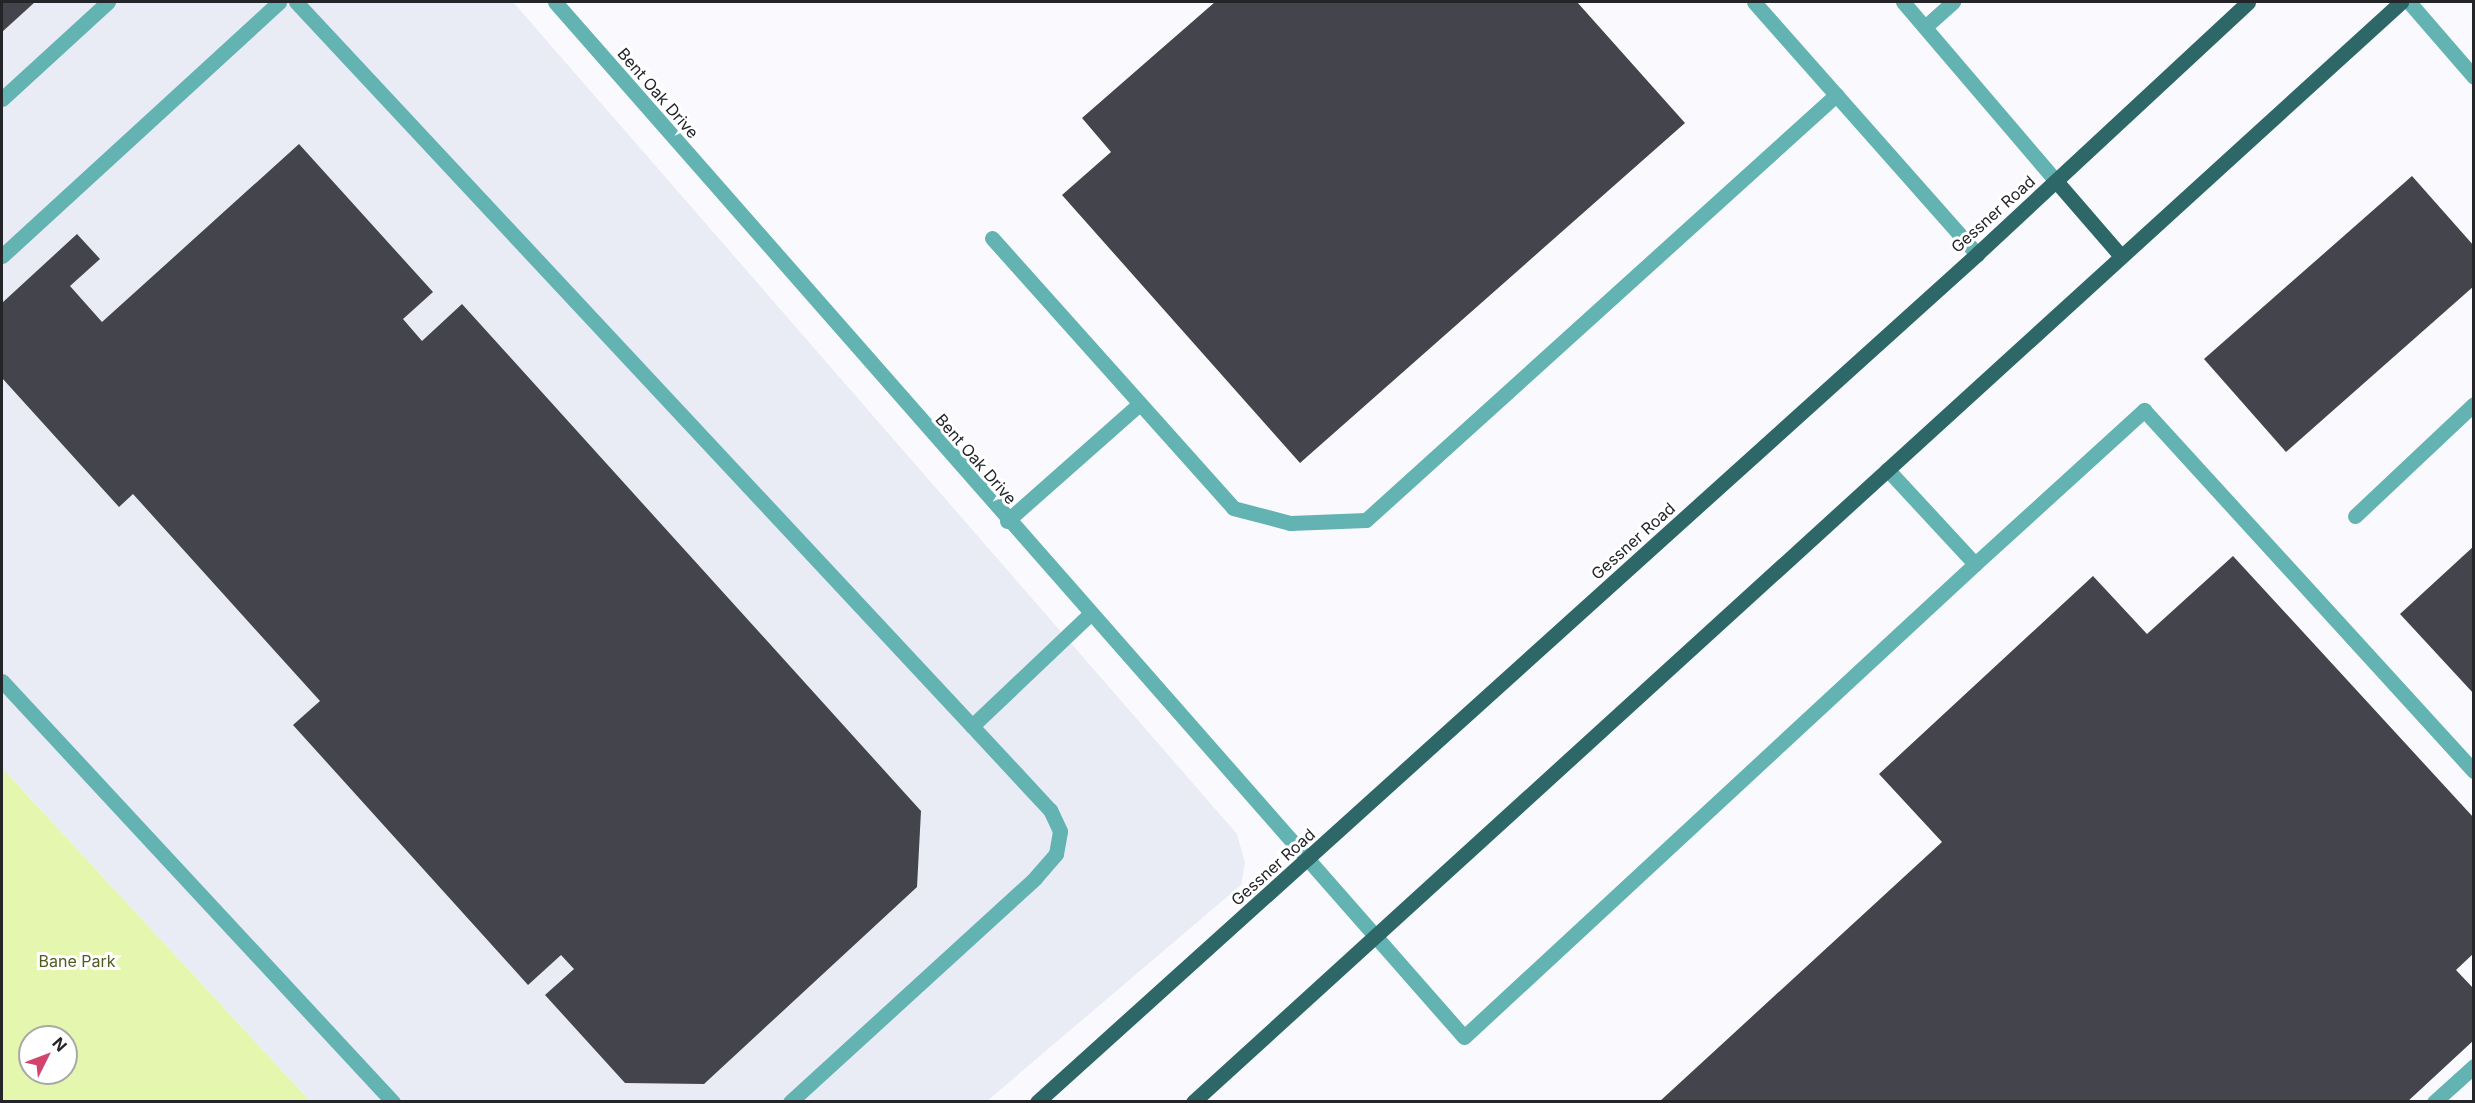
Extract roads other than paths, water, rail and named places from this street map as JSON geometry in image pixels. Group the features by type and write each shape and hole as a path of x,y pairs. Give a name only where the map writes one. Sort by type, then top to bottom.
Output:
{"main road":[{"name":"Gessner Road","path":"1037,1101 1310,858 1977,254 2248,2"},
{"path":"1193,1101 2401,2"},
{"path":"2056,181 2121,256"}],"street":[{"path":"2,99 108,2"},
{"path":"2,256 279,2"},
{"path":"296,2 1050,810 1060,831 1056,854 1035,878 790,1101"},
{"name":"Bent Oak Drive","path":"555,2 1089,615 1310,858 1464,1037 1975,564"},
{"path":"1754,2 1977,254"},
{"path":"1903,2 2056,181"},
{"path":"1925,27 1953,2"},
{"path":"2409,2 2474,77"},
{"path":"992,238 1137,405 1233,507 1290,524 1366,520 1836,94"},
{"path":"2355,516 2474,404"},
{"path":"1007,521 1137,405"},
{"path":"1887,469 1975,564 2144,410 2474,771"},
{"path":"972,726 1089,615"},
{"path":"2,681 393,1101"},
{"path":"2434,1101 2474,1066"}],"park label":[{"name":"Bane Park","path":"77,961"}]}
